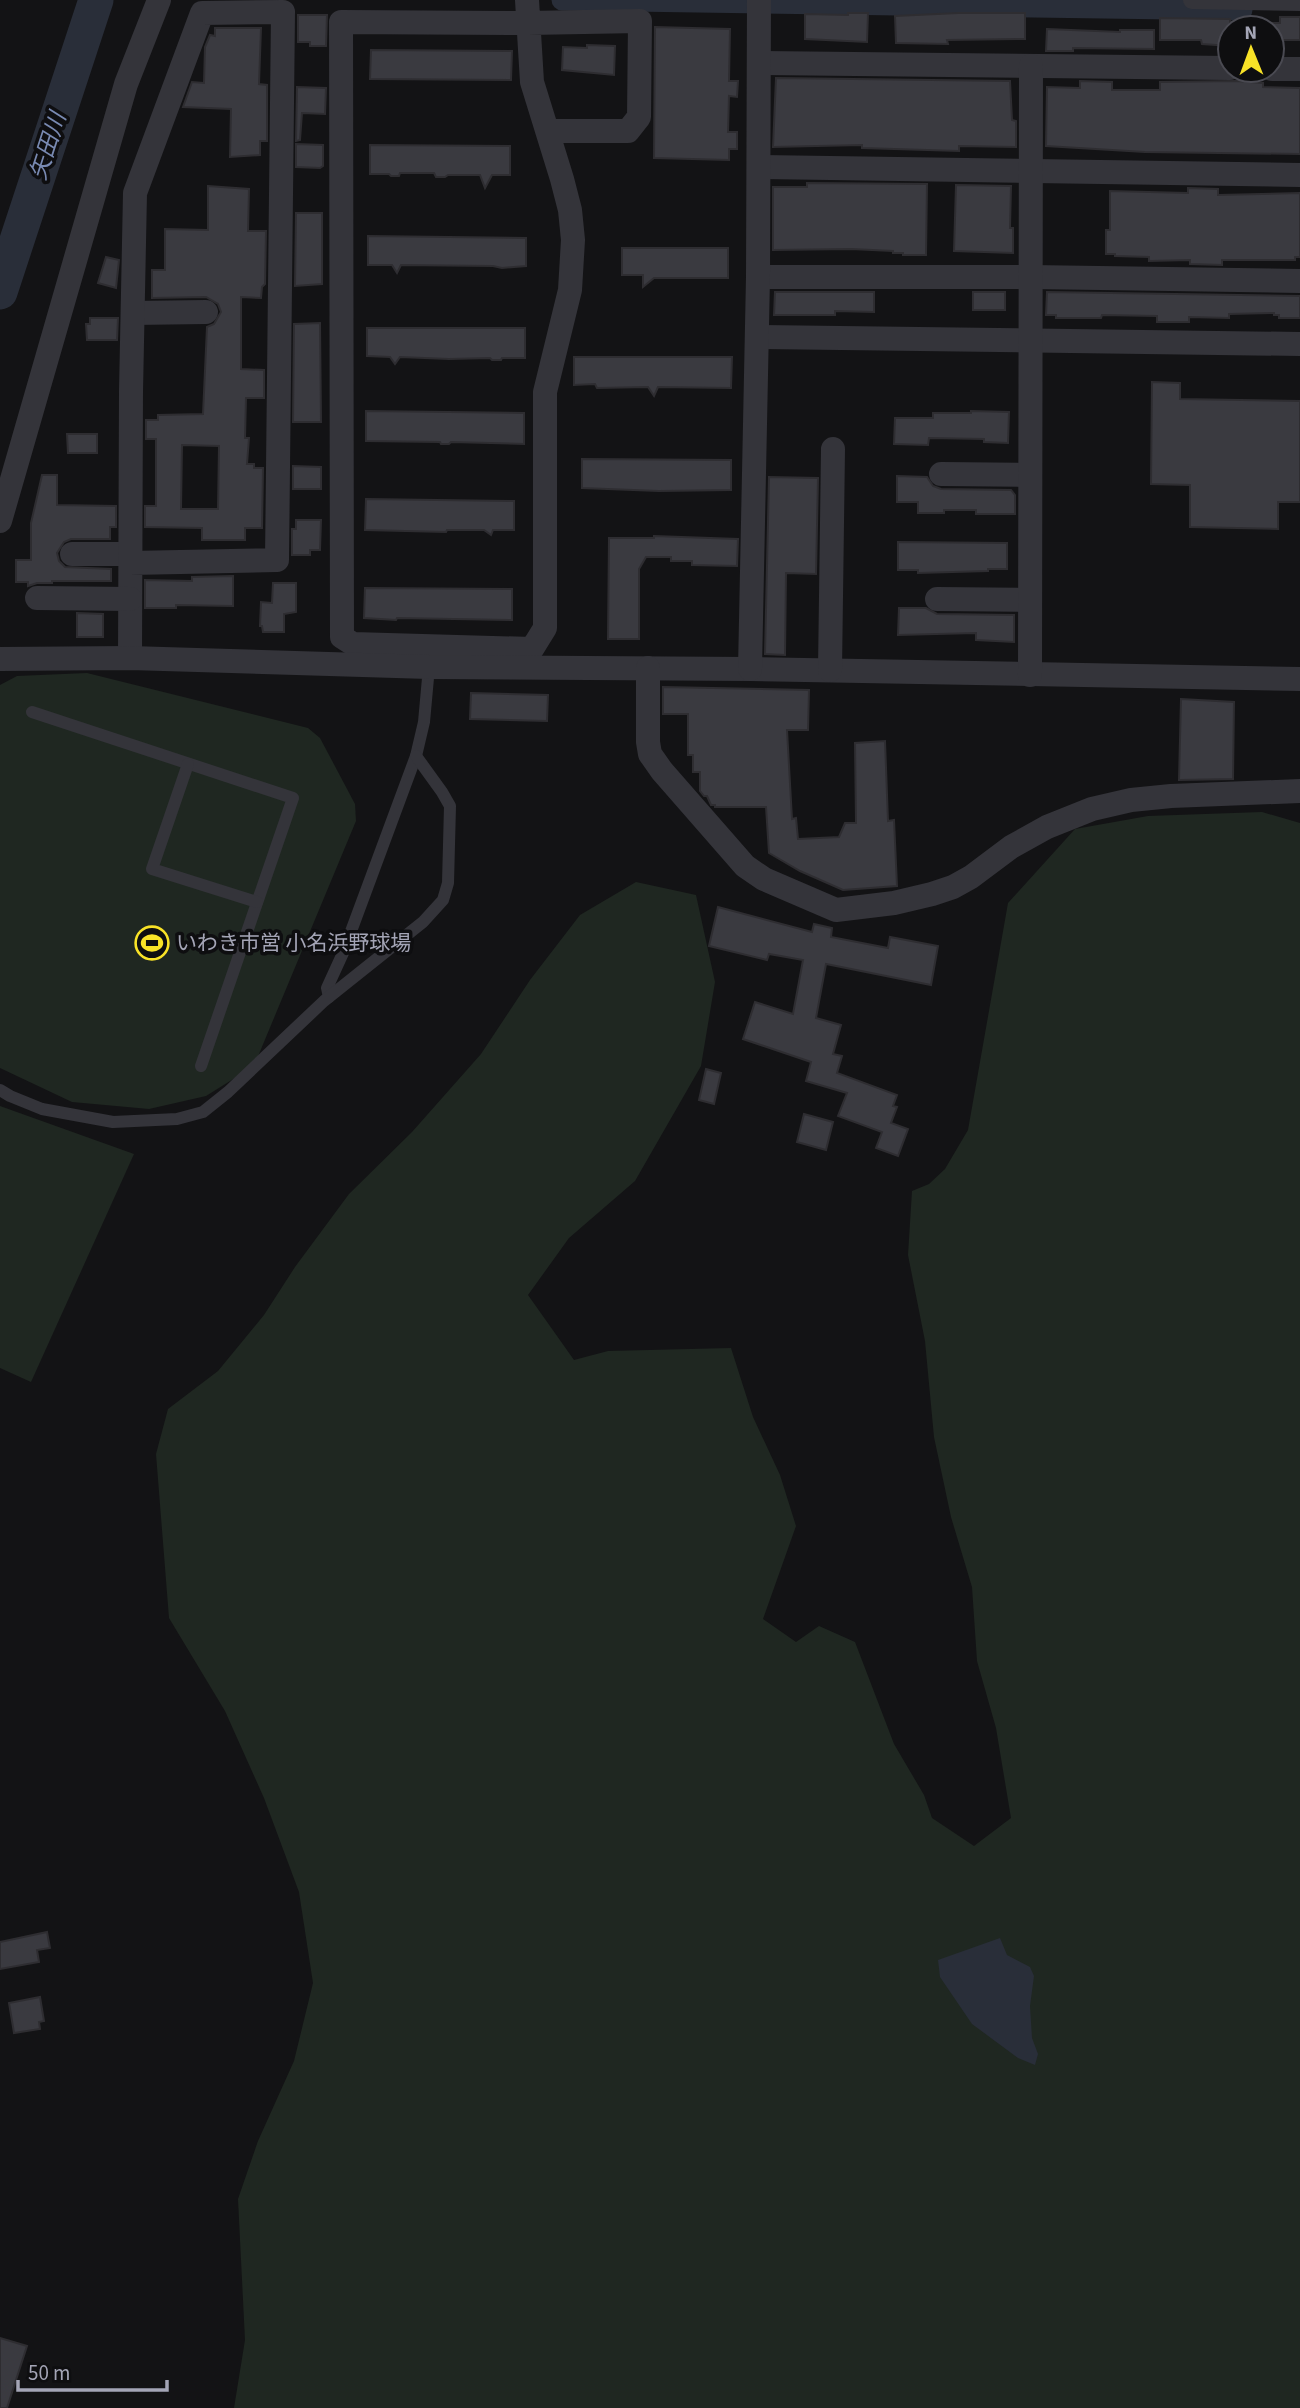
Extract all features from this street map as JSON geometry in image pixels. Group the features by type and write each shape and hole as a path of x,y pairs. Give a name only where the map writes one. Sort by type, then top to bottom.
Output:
{"street":[{"path":"0,522 126,84 159,0"},
{"path":"1192,0 1300,2"},
{"path":"750,669 758,277 759,7"},
{"path":"527,10 532,82 570,210 573,240 570,290 545,392 545,628 532,649 354,644 342,637 341,22 527,10 640,21 639,117 628,131 548,131"},
{"path":"72,554 130,559 277,560 283,12 202,13 135,193 130,559 130,658"},
{"path":"760,63 1216,68"},
{"path":"1030,675 1031,66"},
{"path":"759,167 1300,175"},
{"path":"758,277 1300,281"},
{"path":"133,313 206,312"},
{"path":"757,337 1300,344"},
{"path":"830,670 833,449"},
{"path":"941,474 1030,475"},
{"path":"37,598 130,599"},
{"path":"937,599 1030,600"},
{"path":"0,659 130,658 429,667 830,670 1300,679"},
{"path":"648,668 648,742 650,754 662,771 745,866 764,879 836,910 894,903 953,887 1011,847 1047,827 1092,809 1131,800 1171,796 1300,791"}],"lane":[{"path":"329,997 327,988 343,953 416,756 424,722 429,667"},
{"path":"32,712 293,798 201,1066"},
{"path":"0,1090 42,1109 113,1122 177,1119 202,1112 228,1092 329,997 424,922 443,900 447,891 450,806 416,756"},
{"path":"188,764 152,869 257,902"}],"shaded area":[{"name":"いわき市営 小名浜野球場","path":"87,673 308,728 320,738 355,804 356,821 254,1066 206,1096 149,1109 72,1102 0,1068 0,685 17,676"},
{"path":"1262,812 1300,823 1300,2408 234,2408 245,2340 238,2199 258,2141 294,2061 313,1983 299,1892 264,1798 225,1711 169,1618 156,1454 168,1409 218,1371 264,1315 295,1267 349,1194 412,1132 481,1054 530,980 580,915 636,882 696,895 715,982 701,1066 635,1181 569,1238 528,1295 574,1360 608,1351 731,1348 753,1417 780,1475 796,1526 763,1619 796,1642 819,1626 855,1642 894,1744 924,1795 932,1818 974,1846 1011,1818 996,1728 977,1661 972,1587 951,1517 934,1437 925,1341 908,1255 912,1191 929,1184 945,1169 968,1130 1008,903 1075,829 1148,816"},
{"path":"0,1106 134,1154 31,1382 0,1368"},
{"path":"1000,1938 1007,1955 1030,1967 1034,1976 1030,2006 1032,2038 1038,2054 1035,2065 1018,2058 972,2024 940,1977 938,1960"}],"building":[{"path":"868,13 867,42 805,39 805,14"},
{"path":"1025,13 1025,39 947,40 948,44 896,43 895,16"},
{"path":"298,15 327,15 326,46 310,46 310,42 298,42"},
{"path":"1286,17 1300,17 1300,40 1286,40"},
{"path":"1160,18 1216,19 1216,45 1202,44 1201,40 1160,40"},
{"path":"655,27 730,29 729,81 738,81 737,97 729,96 728,132 737,132 737,149 729,149 729,160 654,158"},
{"path":"215,28 261,28 259,84 267,85 267,141 260,141 260,155 230,157 231,109 183,107 192,82 204,83 205,47 210,35 215,36"},
{"path":"1047,29 1120,32 1154,30 1154,49 1073,48 1073,51 1046,51"},
{"path":"587,45 615,46 614,75 562,70 563,47 587,48"},
{"path":"371,50 512,51 511,80 370,79"},
{"path":"776,78 1010,81 1012,120 1016,121 1016,147 959,146 959,151 862,148 862,145 773,147"},
{"path":"1080,81 1112,82 1112,90 1160,90 1160,82 1216,81 1216,84 1263,84 1263,87 1300,88 1300,154 1145,152 1046,146 1047,87 1080,88"},
{"path":"297,87 326,88 325,114 302,113 300,140 296,141"},
{"path":"296,144 323,145 323,166 296,167"},
{"path":"370,145 510,146 510,175 492,175 485,188 480,175 436,177 434,173 400,173 399,176 370,174"},
{"path":"807,183 927,184 926,255 851,249 773,250 773,187 807,187"},
{"path":"956,185 1011,186 1010,228 1013,228 1013,253 954,251"},
{"path":"208,186 249,189 248,231 266,231 265,284 261,298 241,297 241,369 264,370 264,398 246,398 245,438 249,438 247,464 254,464 254,468 263,468 262,528 245,528 245,540 202,540 202,528 145,527 145,506 156,506 156,439 146,439 146,420 158,420 158,415 203,414 207,327 214,324 221,312 218,304 206,297 152,298 152,270 165,270 165,229 208,230","holes":["182,445 219,446 218,509 181,509"]},
{"path":"1188,188 1218,189 1218,195 1300,193 1300,257 1295,257 1295,260 1222,260 1222,265 1190,264 1190,260 1149,261 1149,257 1106,254 1106,230 1110,230 1110,191 1188,193"},
{"path":"296,213 322,213 322,284 295,286"},
{"path":"368,236 526,238 526,266 502,268 401,265 397,273 392,265 368,265"},
{"path":"622,248 728,248 728,278 654,278 643,287 643,275 622,275"},
{"path":"106,257 119,260 116,288 98,283"},
{"path":"775,292 874,292 874,312 835,311 835,315 774,315"},
{"path":"973,292 1005,292 1005,310 973,310"},
{"path":"1047,292 1300,296 1300,318 1279,318 1279,315 1274,313 1229,314 1229,318 1189,317 1189,322 1157,322 1157,316 1056,318 1056,315 1046,315"},
{"path":"90,318 118,318 117,340 87,340 86,324 90,324"},
{"path":"320,323 321,422 293,422 294,324"},
{"path":"367,328 525,328 525,358 492,360 400,357 395,364 390,357 367,356"},
{"path":"574,357 732,357 731,388 658,387 654,396 648,387 597,388 595,384 574,385"},
{"path":"1152,382 1180,383 1180,399 1300,401 1300,502 1278,502 1278,529 1190,527 1190,485 1151,484"},
{"path":"366,411 524,413 524,444 366,441"},
{"path":"1009,412 1008,443 984,442 984,439 929,438 928,445 894,444 895,418 933,418 933,413"},
{"path":"67,434 97,434 97,453 68,453"},
{"path":"582,459 731,460 731,490 582,488"},
{"path":"293,466 321,467 321,489 293,489"},
{"path":"42,475 57,475 57,505 116,506 116,527 110,527 110,539 71,539 64,542 57,553 59,561 65,567 111,569 111,581 52,581 28,586 28,582 16,582 16,560 31,560 31,523"},
{"path":"897,476 927,477 933,486 941,489 1011,490 1015,495 1015,514 976,514 976,510 918,513 918,502 897,502"},
{"path":"769,477 818,478 816,574 786,573 785,655 765,654"},
{"path":"366,499 514,501 514,530 493,530 491,535 484,530 365,530"},
{"path":"296,520 321,520 320,550 310,550 310,555 292,555 292,529 296,529"},
{"path":"654,536 738,539 737,566 692,565 692,561 671,561 671,557 646,557 639,569 639,639 608,639 609,538"},
{"path":"898,542 1007,543 1007,569 918,573 918,570 898,570"},
{"path":"233,576 233,606 176,605 176,608 145,608 145,580 192,581 192,577"},
{"path":"273,583 296,583 296,612 284,614 284,632 263,632 260,626 261,602 272,603"},
{"path":"365,588 512,589 512,620 364,618"},
{"path":"899,608 926,608 937,614 1014,615 1014,642 976,640 976,633 898,635"},
{"path":"77,613 103,614 103,637 77,637"},
{"path":"663,687 809,690 808,730 787,730 792,819 796,818 798,839 839,837 845,823 856,823 855,743 885,741 888,821 894,820 897,886 843,890 800,871 769,853 766,807 711,805 707,796 700,791 700,772 693,772 693,755 688,755 688,714 663,714"},
{"path":"471,693 548,695 547,721 470,719"},
{"path":"1181,699 1234,702 1233,779 1179,780"},
{"path":"718,907 812,932 814,924 832,928 831,937 888,948 890,937 938,946 931,985 826,964 816,1018 841,1025 833,1054 842,1056 837,1073 897,1095 893,1106 897,1107 891,1123 908,1129 898,1156 876,1148 882,1132 838,1116 847,1093 806,1081 811,1062 743,1039 755,1002 793,1014 803,960 769,954 767,960 709,946"},
{"path":"706,1069 721,1073 714,1104 699,1100"},
{"path":"804,1114 833,1122 826,1150 797,1142"},
{"path":"47,1932 50,1948 37,1950 39,1962 0,1969 0,1942"},
{"path":"40,1997 44,2021 39,2022 40,2029 14,2033 9,2003"},
{"path":"0,2338 27,2346 7,2408 0,2408"}],"waterway":[{"name":"矢田川","path":"0,292 96,0"},
{"path":"562,0 1242,10"}],"place":[{"name":"いわき市営 小名浜野球場","path":"152,943"}]}
